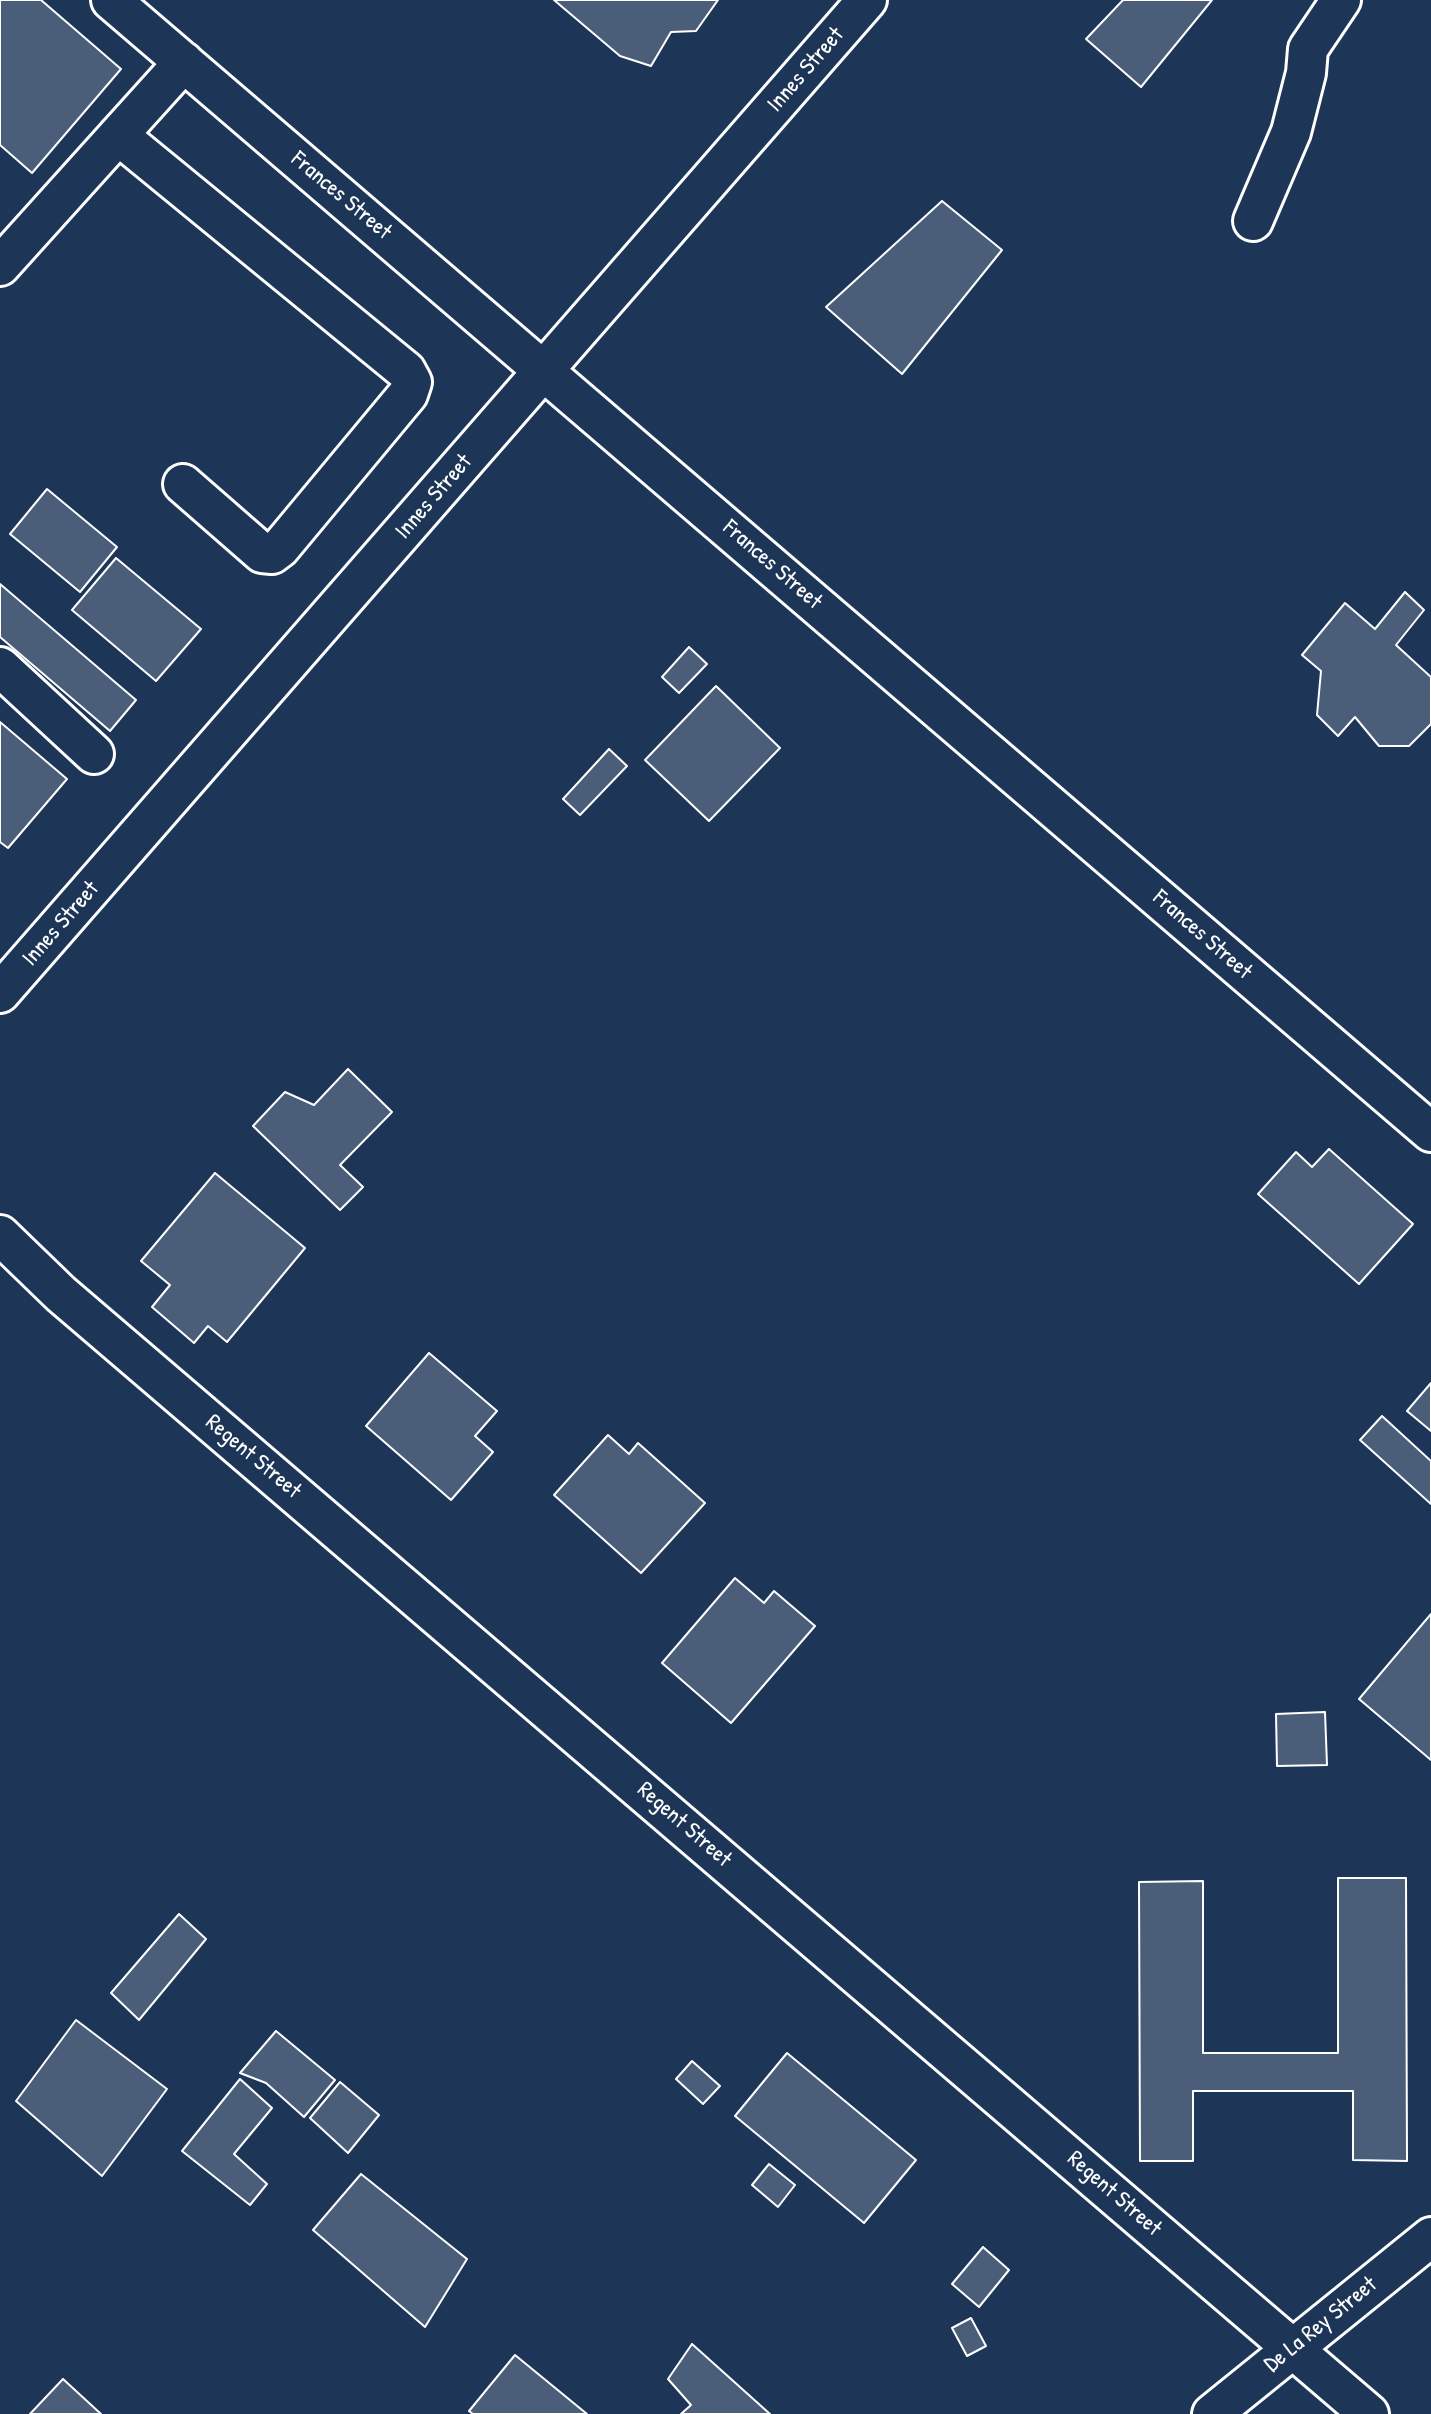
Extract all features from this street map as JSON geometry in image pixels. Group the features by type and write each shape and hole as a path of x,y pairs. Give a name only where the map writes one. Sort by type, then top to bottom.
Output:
{"street":[{"name":"Frances Street","path":"111,0 1431,1132"},
{"name":"Innes Street","path":"0,993 867,0"},
{"path":"1253,221 1291,132 1306,73 1308,49 1341,0"},
{"path":"0,266 184,62"},
{"path":"118,135 406,371 412,382 408,394 280,548 272,554 262,553 183,484"},
{"path":"0,667 94,754"},
{"name":"Regent Street","path":"0,1235 61,1294 1369,2414"},
{"name":"De La Rey Street","path":"1213,2414 1431,2236"}],"building":[{"path":"0,0 41,0 121,69 32,173 0,145"},
{"path":"554,0 718,0 696,31 671,32 651,66 620,56"},
{"path":"1123,0 1212,0 1141,87 1086,39"},
{"path":"942,201 1002,250 902,374 826,307"},
{"path":"47,489 117,547 80,592 10,534"},
{"path":"116,558 201,629 156,681 72,610"},
{"path":"0,584 136,700 110,731 0,637"},
{"path":"1405,592 1424,610 1396,645 1431,677 1431,724 1409,746 1379,746 1355,717 1338,736 1317,715 1321,671 1302,655 1345,603 1375,629"},
{"path":"689,647 707,664 679,693 662,677"},
{"path":"716,686 780,748 709,821 645,760"},
{"path":"0,722 67,779 8,848 0,842"},
{"path":"609,749 627,766 580,815 563,799"},
{"path":"348,1069 392,1112 340,1165 363,1187 340,1210 253,1126 285,1092 314,1105"},
{"path":"1329,1149 1413,1224 1359,1284 1258,1194 1296,1152 1312,1167"},
{"path":"215,1173 305,1248 227,1342 208,1326 194,1343 152,1307 170,1285 141,1261"},
{"path":"429,1353 497,1411 475,1436 493,1452 451,1500 366,1426"},
{"path":"1431,1383 1431,1431 1407,1411"},
{"path":"1382,1416 1431,1461 1431,1504 1360,1440"},
{"path":"608,1435 629,1454 638,1443 705,1503 641,1573 554,1495"},
{"path":"735,1578 764,1603 774,1591 815,1626 731,1723 662,1663"},
{"path":"1431,1614 1431,1760 1359,1699"},
{"path":"1325,1712 1327,1765 1277,1766 1276,1714"},
{"path":"1338,1878 1406,1878 1407,2161 1353,2160 1353,2091 1193,2091 1193,2161 1140,2161 1139,1882 1203,1881 1203,2053 1338,2053"},
{"path":"179,1914 206,1939 139,2020 111,1993"},
{"path":"76,2020 167,2089 102,2176 16,2101"},
{"path":"276,2031 335,2080 304,2117 266,2083 240,2073"},
{"path":"787,2053 916,2160 864,2223 735,2116"},
{"path":"692,2061 720,2086 703,2104 676,2079"},
{"path":"240,2079 272,2108 234,2154 267,2184 250,2205 182,2151"},
{"path":"340,2082 379,2115 348,2153 310,2118"},
{"path":"769,2164 795,2185 778,2207 752,2185"},
{"path":"361,2174 467,2259 425,2327 313,2230"},
{"path":"983,2247 1009,2270 979,2307 952,2284"},
{"path":"971,2318 986,2346 967,2356 952,2328"},
{"path":"692,2344 770,2414 681,2414 691,2405 668,2379"},
{"path":"515,2355 587,2414 473,2414 469,2411"},
{"path":"63,2379 101,2414 30,2414"}]}
